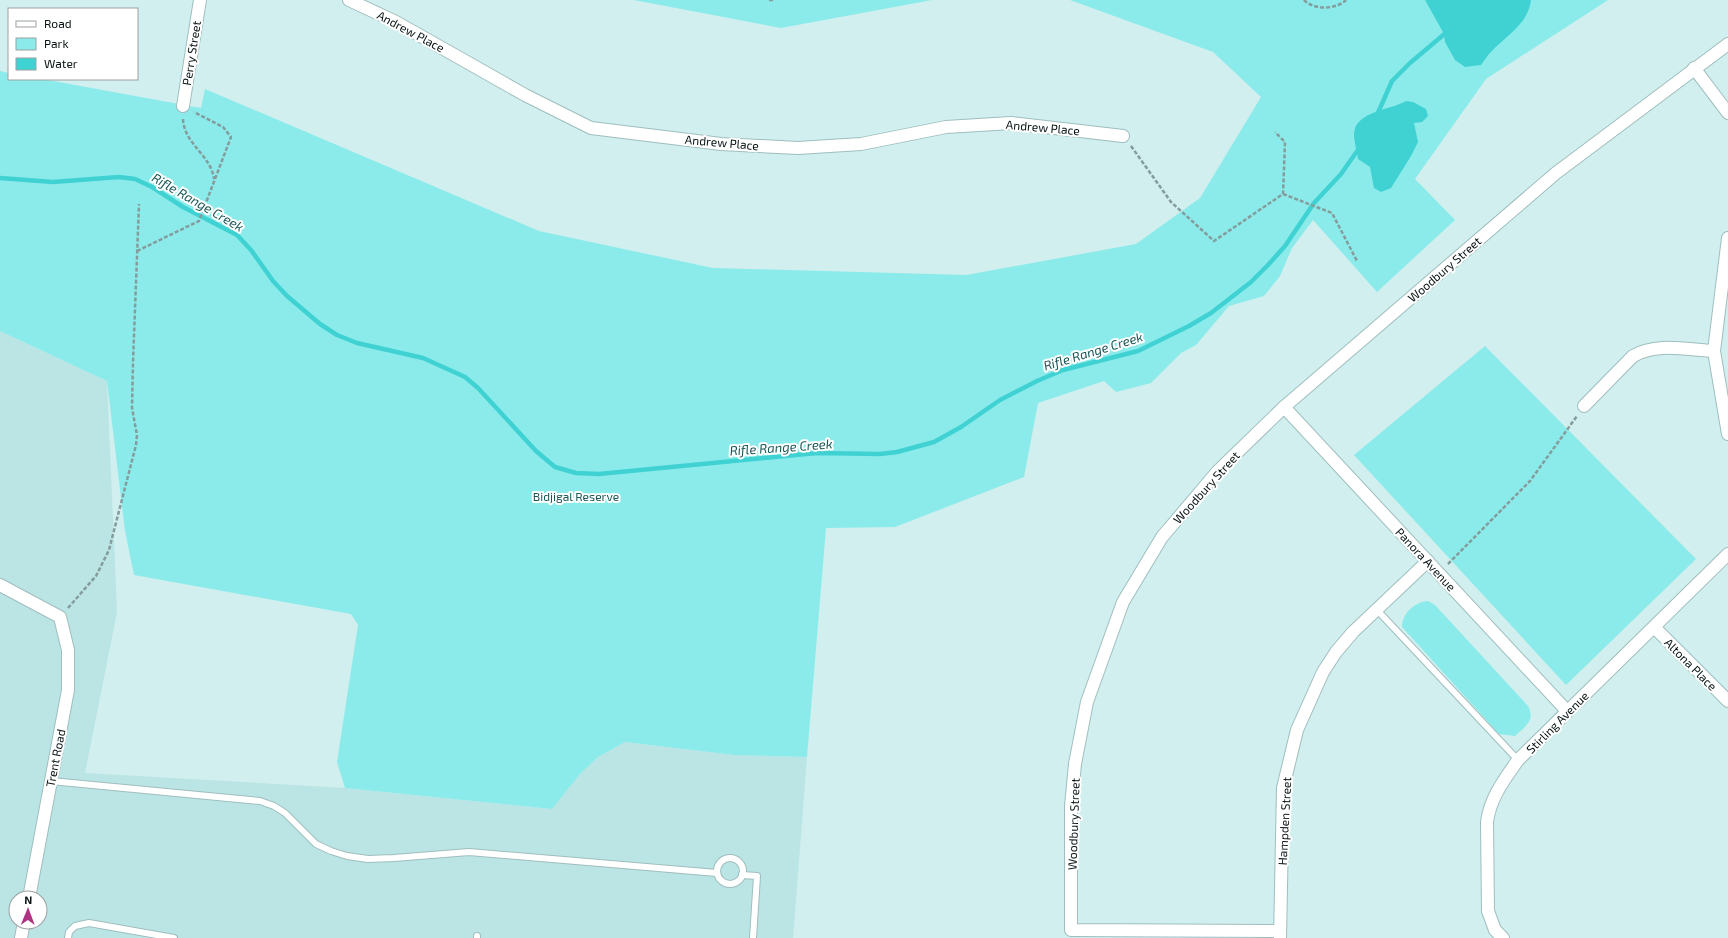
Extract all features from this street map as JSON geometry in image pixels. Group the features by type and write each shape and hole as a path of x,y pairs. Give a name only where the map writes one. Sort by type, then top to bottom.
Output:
{"street":[{"name":"Perry Street","path":"183,106 200,0"},
{"name":"Andrew Place","path":"349,0 396,22 525,95 591,128 721,144 798,148 861,144 946,127 1011,123 1123,136"},
{"name":"Woodbury Street","path":"1280,935 1071,930 1071,806 1075,764 1087,702 1123,602 1162,537 1218,471 1284,407 1556,173 1728,44"},
{"path":"1694,68 1728,114"},
{"path":"1728,238 1714,351 1728,434"},
{"path":"1584,406 1633,356 1641,351 1655,348 1714,351"},
{"name":"Panora Avenue","path":"1284,407 1568,711"},
{"name":"Stirling Avenue","path":"1500,937 1492,925 1488,911 1487,822 1488,813 1496,793 1518,760 1728,554"},
{"name":"Hampden Street","path":"1280,935 1283,788 1297,730 1323,672 1336,652 1428,561"},
{"path":"0,585 60,617"},
{"name":"Trent Road","path":"31,890 69,678 68,650 60,617"},
{"name":"Altona Place","path":"1654,627 1728,701"}],"lane":[{"path":"1377,610 1518,760"},
{"path":"51,781 260,801 274,806 285,813 316,844 347,856 394,858 469,852 717,873"},
{"path":"728,858 740,863 742,875 735,883 728,884 721,880 717,873 721,862 728,858"},
{"path":"742,875 757,876 752,938"},
{"path":"68,938 69,932 81,923 89,923 174,938"}],"path":[{"path":"769,0 774,0"},
{"path":"1304,0 1313,7 1337,6 1346,0"},
{"path":"137,251 199,221 231,137 223,127 183,106 183,129 190,140 209,162 213,169 214,181"},
{"path":"1275,132 1285,142 1283,194"},
{"path":"1123,136 1171,202 1214,241 1283,194"},
{"path":"1283,194 1332,213 1357,261"},
{"path":"60,617 96,576 109,550 135,453 137,435 132,408 132,377 139,204"},
{"path":"1439,572 1530,481 1584,406"}],"shaded area":[{"path":"0,331 107,381 117,612 85,773 345,788 552,809 580,774 598,757 625,742 734,755 807,757 793,938 0,938"}],"green space":[{"path":"634,0 932,0 781,28"},
{"name":"Bidjigal Reserve","path":"1070,0 1608,0 1486,79 1415,179 1455,220 1377,292 1313,220 1292,248 1280,276 1264,296 1229,306 1196,345 1181,353 1151,383 1116,392 1104,381 1038,403 1024,477 895,527 826,528 807,757 734,755 625,742 598,757 580,774 552,809 345,788 337,762 358,625 351,614 134,575 125,531 107,381 0,331 0,71 8,73 8,80 47,80 201,108 205,89 539,231 713,268 966,275 1136,244 1200,198 1261,97 1213,52"},
{"path":"1485,346 1696,559 1566,685 1354,455"},
{"path":"1428,601 1435,605 1528,706 1531,716 1530,719 1526,726 1515,736 1499,734 1402,627 1404,617 1410,609 1418,604"}],"water":[{"path":"1425,0 1531,0 1529,9 1521,23 1490,53 1481,65 1465,67 1455,60 1445,42 1444,34"},
{"path":"1406,101 1413,102 1426,109 1428,116 1422,122 1414,123 1418,142 1391,188 1381,192 1374,188 1370,167 1358,159 1354,137 1356,126 1360,120 1375,112"}],"waterway":[{"name":"Rifle Range Creek","path":"1377,115 1392,81 1410,63 1448,31"},
{"name":"Rifle Range Creek","path":"0,178 53,182 119,177 135,179 152,187 183,207 237,235 251,250 273,281 287,296 320,324 337,335 357,343 423,358 465,377 478,388 536,451 555,467 576,473 599,474 817,453 880,454 897,452 934,442 961,427 1000,400 1037,381 1063,370 1138,351 1189,326 1211,313 1251,282 1268,265 1285,246 1314,203 1341,174 1360,147"}]}
